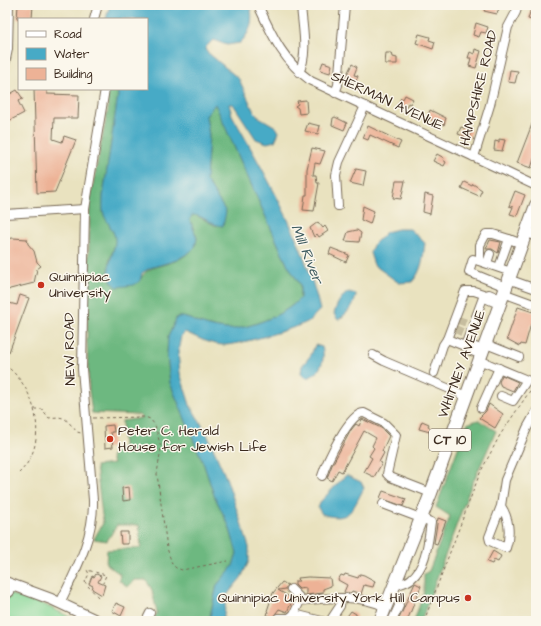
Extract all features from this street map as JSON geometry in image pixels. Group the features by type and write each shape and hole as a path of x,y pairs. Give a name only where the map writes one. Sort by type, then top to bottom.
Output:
{"highway":[{"name":"WHITNEY AVENUE","path":"380,621 431,493 504,289 522,244 531,234 536,205"}],"main road":[{"path":"9,583 60,603 98,621"}],"street":[{"path":"5,64 10,5"},
{"path":"94,18 98,5"},
{"name":"SHERMAN AVENUE","path":"258,5 273,39 290,64 311,81 536,186"},
{"path":"299,72 302,64 303,52 301,5"},
{"path":"335,93 338,85 345,5"},
{"name":"HAMPSHIRE ROAD","path":"474,157 490,105 508,27 518,5"},
{"name":"NEW ROAD","path":"60,603 83,552 92,526 93,500 82,369 85,209 105,90"},
{"path":"338,206 336,175 339,162 365,106"},
{"path":"5,214 85,209"},
{"path":"483,262 480,245 486,234 493,234 522,244"},
{"path":"504,289 499,267 509,239"},
{"path":"483,262 490,254"},
{"path":"499,267 473,259 469,272 536,305"},
{"path":"504,289 536,289"},
{"path":"434,373 443,345 453,329 465,291 485,295 487,299 494,302 504,289"},
{"path":"466,346 468,334 485,295"},
{"path":"447,339 466,346 470,345 478,348 499,368 527,380 513,402 501,396"},
{"path":"482,352 519,357"},
{"path":"373,355 466,396"},
{"path":"481,408 499,368"},
{"path":"501,506 505,480 527,428 536,412"},
{"path":"322,476 325,467 350,422 356,415 364,413 384,423 396,435 387,474 390,477 431,493"},
{"path":"383,504 431,522 426,553 420,569 410,580 392,590 398,599 399,606 392,621"},
{"path":"5,596 10,592 9,583"},
{"path":"278,618 289,618 294,614 300,601 300,598 291,588"},
{"path":"300,601 341,598 372,601 386,607"},
{"path":"330,621 340,606 341,598"},
{"path":"146,621 150,613"},
{"path":"294,614 322,621"}],"path":[{"path":"5,365 19,380 34,410 37,428 37,442 33,455 19,473"},
{"path":"424,621 480,473 504,430 536,382"},
{"path":"34,410 42,409 49,418 61,416 66,418 77,432 87,434"},
{"path":"86,418 150,418 159,435 161,448 157,474 167,548 172,564 176,568 182,570 228,561"},
{"path":"98,597 95,591 85,582 89,574 87,570 106,575 103,583"}],"green space":[{"path":"106,90 117,90 118,95 103,196 103,213 116,241 109,262 140,281 142,276 150,269 180,259 195,247 197,238 190,220 192,215 196,215 216,226 226,212 206,180 209,135 206,116 215,104 286,262 300,285 300,298 294,304 279,314 260,322 234,329 227,329 207,325 184,317 177,317 168,337 167,355 170,383 204,465 214,495 229,526 237,553 233,566 217,585 209,621 152,621 157,613 152,590 146,580 134,580 128,587 119,580 120,574 106,564 107,550 141,548 139,525 117,525 107,541 94,539 103,523 96,466 113,464 111,456 123,447 122,421 142,418 139,415 92,413 89,391 87,341 90,200 108,109"},
{"path":"478,420 496,431 469,491 421,621 414,621 424,592 424,574 429,571 450,516 436,507 467,424"},
{"path":"5,588 9,590 12,595 41,603 78,621 5,621"}],"water":[{"path":"110,5 250,5 252,16 251,26 244,39 240,43 227,45 213,40 206,47 206,51 239,79 254,112 259,117 276,127 279,132 275,141 267,143 256,139 233,104 229,104 232,115 271,185 294,234 313,284 320,310 309,321 303,324 253,340 230,345 213,343 185,332 181,336 178,352 180,373 190,405 206,432 227,480 249,547 249,561 241,578 227,595 223,621 209,621 217,585 233,566 237,553 229,526 214,495 204,465 170,383 167,355 168,337 177,317 184,317 199,323 227,329 234,329 260,322 279,314 294,304 300,298 300,285 286,262 215,104 206,116 209,135 206,180 226,212 223,226 219,226 196,215 192,215 190,220 197,238 195,247 190,252 177,260 150,268 142,273 140,281 134,285 117,287 112,282 109,277 109,265 115,238 113,231 104,215 103,196 118,95 117,90 148,90 148,18 106,18"},
{"path":"398,229 410,229 425,243 420,269 412,282 399,283 374,265 370,253 373,245 386,232"},
{"path":"349,292 356,294 356,298 347,312 338,320 334,314 336,307 341,298"},
{"path":"315,345 322,347 323,357 321,366 312,376 307,378 301,373 302,366 311,355"},
{"path":"346,475 361,482 364,488 353,508 349,513 339,517 322,514 318,508 321,501"}],"building":[{"path":"18,5 33,5 32,18 17,19"},
{"path":"486,5 500,5 497,14 484,11"},
{"path":"532,5 536,5 536,21 528,19"},
{"path":"476,23 488,27 486,33 481,32 479,37 473,35"},
{"path":"419,34 430,37 429,40 435,42 433,49 416,43"},
{"path":"475,49 481,51 476,68 469,66 471,58 468,58 470,52 474,54"},
{"path":"386,53 392,53 393,57 397,58 397,64 385,64"},
{"path":"323,62 332,65 330,73 320,70"},
{"path":"352,64 357,67 354,75 358,76 355,83 345,78"},
{"path":"510,70 518,71 515,83 508,82"},
{"path":"17,90 23,99 18,101 24,113 5,123 5,97"},
{"path":"34,90 47,90 47,94 79,95 78,118 54,118 53,139 62,142 64,136 76,140 55,192 37,193"},
{"path":"405,95 413,99 410,104 408,103 405,109 397,106 401,98 403,99"},
{"path":"306,100 307,113 299,114 298,108 295,106 298,104 297,101"},
{"path":"430,110 446,118 444,125 427,118"},
{"path":"536,114 536,153 531,168 517,163"},
{"path":"335,117 347,123 344,130 332,125 333,118"},
{"path":"308,123 320,126 318,134 305,131"},
{"path":"368,126 401,142 398,148 370,135 368,140 363,138"},
{"path":"461,127 472,131 469,138 458,134"},
{"path":"499,139 505,140 502,151 494,150 495,141 499,142"},
{"path":"312,148 325,151 320,164 315,163 313,175 316,175 317,183 319,183 314,211 303,210 305,195 307,195 307,169"},
{"path":"437,154 444,158 443,160 446,162 444,166 433,161"},
{"path":"356,169 366,171 363,186 350,183"},
{"path":"396,181 405,181 401,199 393,198"},
{"path":"464,182 472,186 473,184 482,190 479,196 461,188"},
{"path":"515,191 525,195 517,216 510,214 513,207 509,206"},
{"path":"425,194 433,196 430,214 423,212"},
{"path":"363,206 374,211 370,224 361,220"},
{"path":"318,222 323,228 325,226 328,231 319,237 317,234 314,237 310,228"},
{"path":"357,230 361,233 359,242 345,241 348,232"},
{"path":"5,239 27,239 28,244 34,251 37,262 41,266 37,269 34,283 10,289 5,293"},
{"path":"490,240 501,242 498,253 492,249 486,249"},
{"path":"331,248 349,255 346,262 329,254"},
{"path":"20,295 29,298 9,352 5,350 5,302 17,305"},
{"path":"518,307 536,313 534,325 531,324 525,345 521,344 520,346 507,339"},
{"path":"502,375 518,382 513,391 501,386 499,382"},
{"path":"489,404 503,414 495,428 479,418 486,411"},
{"path":"362,419 381,428 389,436 382,451 384,453 379,462 382,463 374,477 364,472 372,458 369,456 374,448 372,446 376,438 364,431 342,472 338,470 332,481 327,478 332,465 351,430 356,424 359,426"},
{"path":"422,421 429,424 428,426 431,428 430,432 419,429"},
{"path":"113,425 114,432 111,432 113,447 105,448 104,426"},
{"path":"129,487 130,500 123,501 122,488"},
{"path":"383,491 406,499 403,506 380,498"},
{"path":"438,518 446,521 437,544 434,543"},
{"path":"120,532 128,532 128,544 121,544"},
{"path":"493,551 501,556 498,562 494,560 492,564 487,562"},
{"path":"96,574 101,576 98,582 105,585 102,595 92,589 93,586 89,584 92,576 94,577"},
{"path":"345,574 358,578 360,574 364,575 375,581 373,587 364,585 361,594 352,591 351,593 346,593 344,592 347,585 338,580 341,575 344,576"},
{"path":"298,578 330,578 331,586 323,589 323,593 306,595 306,588 299,589 295,585 295,581 299,581"},
{"path":"282,582 288,585 286,589 278,590 293,599 287,612 279,609 273,617 267,615 273,593"},
{"path":"415,583 421,586 407,621 398,621"},
{"path":"116,603 125,607 121,616 112,611"},
{"path":"351,611 356,614 356,621 337,621 340,616 345,619"}],"tunnel":[{"path":"458,320 470,324"},
{"path":"455,329 467,334"}],"place":[{"name":"Quinnipiac University","path":"41,285"},
{"name":"Peter C. Herald House for Jewish Life","path":"110,439"},
{"name":"Quinnipiac University York Hill Campus","path":"468,598"}],"water label":[{"name":"Mill River","path":"307,254"}]}
